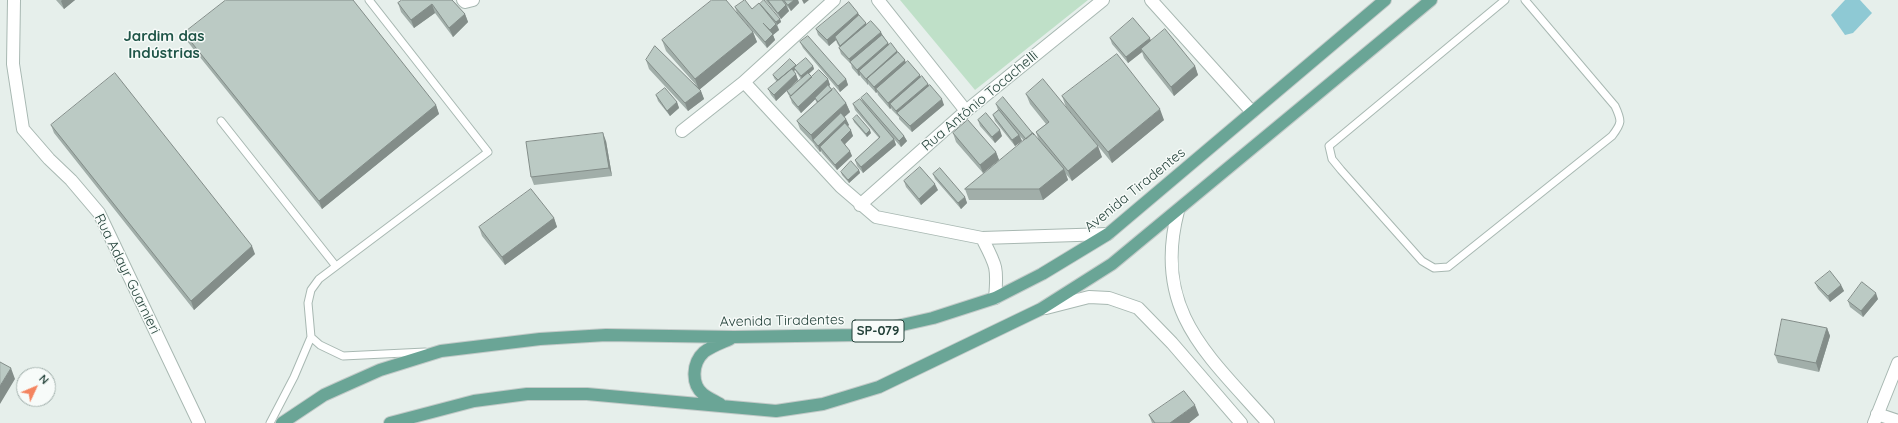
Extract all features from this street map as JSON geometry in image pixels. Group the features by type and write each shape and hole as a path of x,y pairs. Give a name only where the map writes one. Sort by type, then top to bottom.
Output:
{"main road":[{"name":"Avenida Tiradentes","path":"282,423 318,399 344,386 380,370 441,351 540,339 606,335 734,337 858,335 933,318 995,298 1042,274 1108,234 1385,0"},
{"path":"390,423 474,401 528,394 587,394 776,411 823,404 879,387 1041,309 1112,264 1178,211 1431,0"},
{"path":"724,406 703,394 695,384 694,372 703,353 713,346 734,337"}],"street":[{"name":"Rua Adayr Guarnieri","path":"14,0 13,64 23,129 49,159 71,180 99,213 199,423"},
{"path":"682,131 744,82 834,0"},
{"path":"878,0 966,111"},
{"name":"Rua Antônio Tocachelli","path":"860,205 966,111 1103,0"},
{"path":"1151,0 1252,112"},
{"path":"744,82 841,187 860,205 876,217 982,238 1108,234"},
{"path":"1178,211 1172,232 1171,270 1180,308 1198,343 1268,423"},
{"path":"982,238 994,261 997,273 995,298"},
{"path":"1041,309 1089,297 1109,298 1138,308 1175,347 1241,423"},
{"path":"1175,347 1192,332"},
{"path":"1898,363 1875,419 1898,421"}],"lane":[{"path":"270,423 294,377 311,337 308,303 311,290 319,279 335,265 488,152 369,0"},
{"path":"1505,0 1329,146 1332,159 1341,170 1422,261 1434,268 1448,267 1612,136 1620,125 1620,117 1615,106 1525,0"},
{"path":"221,121 335,265"},
{"path":"311,337 320,345 343,356 441,351"}],"green space":[{"path":"900,0 1088,0 975,90"}],"water":[{"path":"1845,0 1860,0 1872,13 1853,33 1845,35 1831,15"}],"building":[{"path":"226,0 353,0 436,105 319,201 184,33"},
{"path":"402,0 452,0 465,14 449,28 432,4 411,20 398,3"},
{"path":"712,0 726,0 753,32 695,79 662,40"},
{"path":"745,0 752,9 759,3 776,24 770,30 763,23 773,34 765,42 735,7"},
{"path":"764,0 780,19 776,22 760,4"},
{"path":"768,0 782,0 786,5 778,13"},
{"path":"784,0 794,0 788,5"},
{"path":"849,2 858,13 827,40 816,29"},
{"path":"859,15 866,23 840,46 835,37"},
{"path":"1133,18 1150,38 1126,57 1110,38"},
{"path":"871,21 881,32 849,59 839,48"},
{"path":"1165,29 1195,66 1171,87 1141,49"},
{"path":"882,35 888,43 857,70 850,62"},
{"path":"808,36 846,79 838,86 800,42"},
{"path":"891,43 897,51 866,79 859,71"},
{"path":"655,46 701,91 685,103 646,60"},
{"path":"898,52 905,60 874,87 867,79"},
{"path":"1117,54 1160,109 1108,152 1062,96"},
{"path":"806,58 813,66 801,76 794,68"},
{"path":"790,59 796,65 778,80 773,75"},
{"path":"908,61 920,75 888,103 876,89"},
{"path":"792,69 796,74 774,95 768,89"},
{"path":"819,70 828,79 798,107 790,97"},
{"path":"115,73 252,246 191,301 51,125"},
{"path":"808,73 812,77 791,96 787,91"},
{"path":"922,76 928,84 896,111 890,104"},
{"path":"1043,79 1098,146 1068,171 1036,132 1049,122 1026,94"},
{"path":"828,85 832,90 818,102 815,98"},
{"path":"930,85 942,99 910,126 897,113"},
{"path":"665,88 677,102 667,111 656,95"},
{"path":"834,88 846,103 811,135 797,121"},
{"path":"867,93 904,136 899,141 861,98"},
{"path":"1003,97 1033,133 1026,139 996,104"},
{"path":"860,99 894,139 861,167 855,160 880,137 853,104"},
{"path":"999,110 1019,135 1012,140 993,115"},
{"path":"841,113 846,119 818,146 813,140"},
{"path":"986,113 1000,130 992,137 978,120"},
{"path":"857,115 870,130 866,134 853,119"},
{"path":"968,120 996,152 980,165 953,133"},
{"path":"845,123 851,130 841,140 850,151 835,165 820,147"},
{"path":"603,133 609,168 531,177 526,142"},
{"path":"1033,133 1064,169 1039,189 965,189"},
{"path":"851,161 859,170 848,180 841,172"},
{"path":"920,167 935,184 919,199 904,181"},
{"path":"940,168 965,197 958,203 933,174"},
{"path":"531,189 554,218 502,257 479,227"},
{"path":"1830,271 1841,285 1828,296 1815,283"},
{"path":"1862,282 1876,293 1861,311 1848,301"},
{"path":"1782,319 1827,328 1816,363 1775,355"},
{"path":"0,362 11,368 0,386"},
{"path":"1184,391 1195,405 1170,423 1155,423 1149,415"}],"district":[{"name":"Jardim das Indústrias","path":"164,44"}]}
